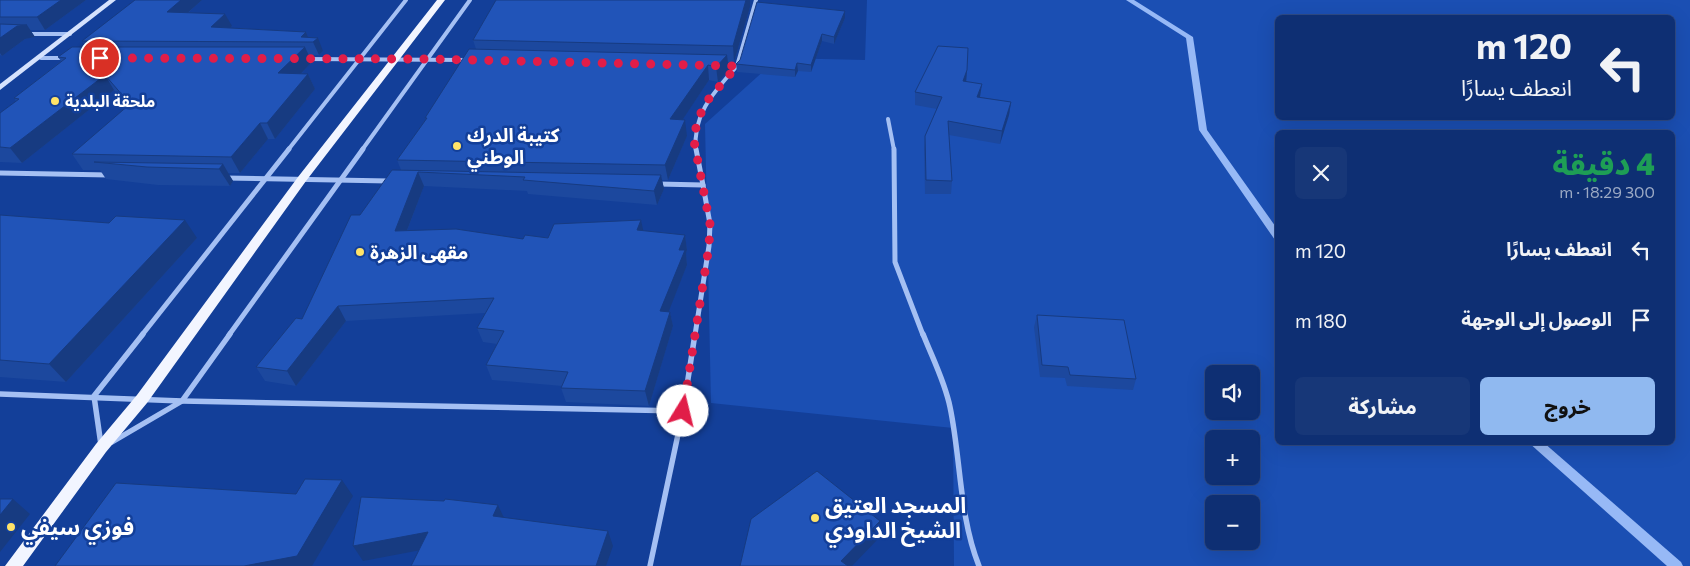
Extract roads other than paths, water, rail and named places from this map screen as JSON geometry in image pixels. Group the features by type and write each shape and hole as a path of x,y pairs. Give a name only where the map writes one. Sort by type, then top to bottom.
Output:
{"main road":[{"path":"13,566 101,448 142,399 302,179 440,0"}],"street":[{"path":"0,88 41,58 113,0"},
{"path":"406,0 357,59 94,396 101,448 182,401 470,0"},
{"path":"650,566 683,411 709,246 710,224 694,141 697,121 707,101 737,66 756,0"},
{"path":"18,34 70,34"},
{"path":"41,58 70,58"},
{"path":"298,59 475,60"},
{"path":"717,65 737,66"},
{"path":"888,119 895,155 893,211 895,262 950,405 966,514 979,566"},
{"path":"0,173 117,176"},
{"path":"215,177 399,181"},
{"path":"654,184 703,185"},
{"path":"0,394 94,396 182,401 683,411"}],"waterway":[{"path":"1129,0 1189,37 1203,130 1275,234"},
{"path":"1537,445 1676,566"}],"place":[{"name":"ملحقة البلدية","path":"55,101"},
{"name":"كتيبة الدرك الوطني","path":"457,146"},
{"name":"مقهى الزهرة","path":"360,252"},
{"name":"المسجد العتيق الشيخ الداودي","path":"815,518"},
{"name":"فوزي سيفي","path":"11,527"}]}
